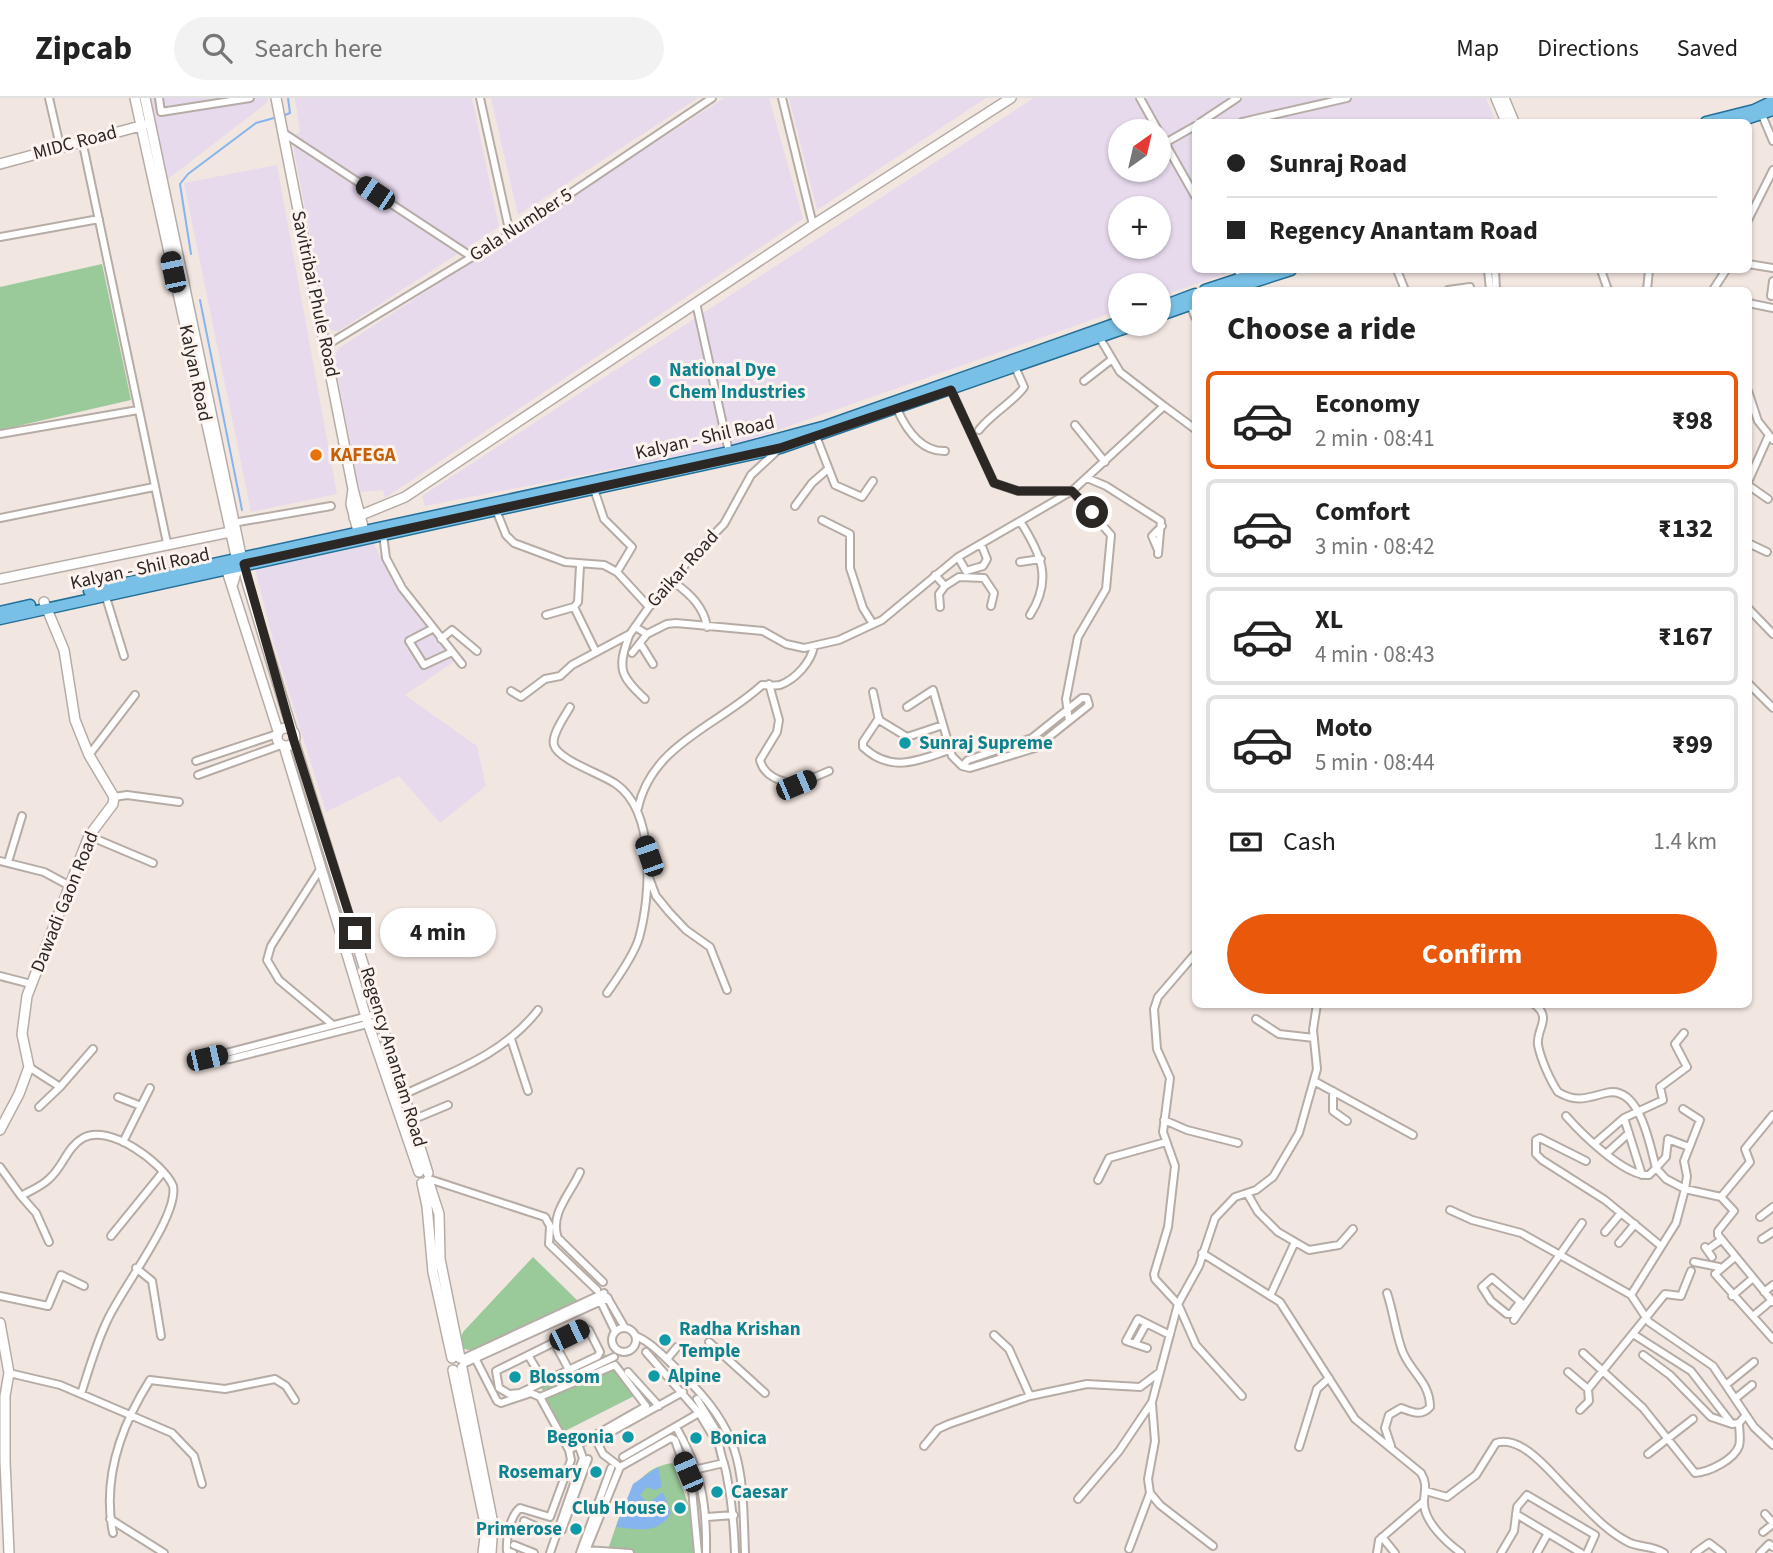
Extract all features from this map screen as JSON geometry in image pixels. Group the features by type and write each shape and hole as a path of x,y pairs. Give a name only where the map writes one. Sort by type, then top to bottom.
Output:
{"main road":[{"path":"1726,119 1758,114 1773,101"},
{"path":"1745,119 1773,110"},
{"path":"1244,281 1260,273"},
{"path":"1218,287 1278,273"},
{"path":"1171,303 1192,295"},
{"path":"1171,312 1192,304"},
{"name":"Kalyan - Shil Road","path":"362,535 383,534 496,510 558,492 594,489 816,436 1015,367 1108,328"},
{"name":"Kalyan - Shil Road","path":"0,619 45,605 240,561 729,452 778,444 1108,331"},
{"name":"Kalyan - Shil Road","path":"0,612 105,594 226,568 240,561"}],"street":[{"path":"49,98 60,146"},
{"name":"Kalyan Road","path":"135,98 146,124"},
{"name":"Kalyan Road","path":"145,98 146,124 240,561"},
{"path":"159,98 161,112 250,98"},
{"name":"Savitribai Phule Road","path":"276,98 327,345 362,535"},
{"path":"480,98 510,234"},
{"name":"Gala Number 5","path":"327,345 510,234 712,98"},
{"path":"782,98 813,225"},
{"path":"358,517 405,497 813,225 1011,98"},
{"path":"1140,98 1152,119"},
{"path":"1206,119 1237,98"},
{"path":"1255,119 1347,98"},
{"path":"1496,98 1505,119"},
{"path":"1504,98 1513,119"},
{"path":"1758,114 1773,141"},
{"name":"MIDC Road","path":"0,163 146,124"},
{"path":"1171,140 1192,129"},
{"path":"282,132 472,257"},
{"path":"82,140 167,543"},
{"path":"1171,154 1192,191"},
{"path":"1752,212 1772,174"},
{"path":"0,237 99,219"},
{"path":"1752,265 1773,268"},
{"path":"1771,296 1773,281"},
{"path":"696,303 729,452"},
{"path":"1752,304 1773,308"},
{"path":"1097,334 1111,360 1129,381 1192,427"},
{"path":"1084,381 1111,360"},
{"path":"979,430 993,413 1024,387 1015,367"},
{"path":"951,390 994,483 1018,491 1072,491 1107,528 1112,542 1106,589 1078,637 1066,699 1069,721"},
{"path":"638,807 645,786 667,754 766,685 779,685 800,671 812,659 814,646 839,640 873,624 958,557 1072,491 1164,406"},
{"path":"1752,406 1770,438 1752,476"},
{"path":"897,409 919,442 937,452 945,451"},
{"path":"0,434 138,410"},
{"path":"1075,425 1105,462"},
{"path":"816,436 835,485 862,497 873,481"},
{"name":"Gaikar Road","path":"778,444 751,475 732,514 687,563 675,583 649,607 635,627 647,634 667,624 736,626 763,631 792,645 814,646"},
{"path":"795,506 812,483 828,469"},
{"path":"1087,478 1106,486 1157,517 1162,526 1158,552"},
{"path":"0,518 154,487"},
{"path":"1752,488 1768,499"},
{"path":"594,489 604,519 632,547 617,572"},
{"path":"0,579 331,506"},
{"path":"496,510 506,535 514,543 580,566 604,565 617,572 649,607"},
{"path":"822,520 850,534 850,568 863,608 873,624"},
{"path":"1020,520 1041,559 1044,586 1030,615"},
{"path":"383,534 386,558 397,579 432,629 462,664"},
{"path":"958,557 966,571 983,566 988,559 981,544"},
{"path":"1752,545 1767,552"},
{"path":"1020,562 1041,559"},
{"path":"240,561 292,730"},
{"path":"233,583 240,561"},
{"path":"547,615 574,607 578,601 580,566"},
{"path":"226,568 233,583 278,733"},
{"path":"936,575 945,586"},
{"path":"940,607 939,594 945,586 967,575 984,578 995,593 991,606"},
{"path":"233,583 246,579"},
{"path":"675,583 696,601 707,627"},
{"path":"105,594 124,656"},
{"path":"45,605 64,650 75,720 89,755 114,797 127,794 179,802"},
{"path":"574,607 596,652"},
{"path":"1752,612 1773,634"},
{"path":"635,627 621,659 624,677 645,699"},
{"path":"432,629 409,641 425,665 452,652"},
{"path":"441,639 452,630 477,651"},
{"path":"511,691 521,696 545,679 560,676 630,634"},
{"path":"632,653 647,634"},
{"path":"253,648 265,643"},
{"path":"640,643 653,664"},
{"path":"766,685 779,720 777,732 760,760 762,769 770,776 796,785 829,771"},
{"path":"1752,687 1773,708"},
{"path":"907,707 932,689 950,750 962,766 971,768 1027,751 1042,743 1089,705 1087,698 1082,698 1036,736 968,760 962,766"},
{"path":"873,692 879,718 888,727 910,737 943,725"},
{"path":"89,755 135,695"},
{"path":"570,707 554,737 554,747 563,757 593,769 620,787 638,807 649,856 639,939 607,993"},
{"path":"879,718 863,742 863,747 869,752 904,765 950,750"},
{"path":"196,761 286,728 292,730"},
{"name":"Regency Anantam Road","path":"292,730 382,1016 412,1120 425,1179"},
{"name":"Regency Anantam Road","path":"278,733 368,1020 425,1179"},
{"path":"1036,736 1042,743"},
{"path":"198,775 294,741"},
{"path":"1024,741 1027,751"},
{"name":"Dawadi Gaon Road","path":"29,1067 22,1034 24,1009 31,984 89,836 113,804 114,797"},
{"path":"302,806 315,803"},
{"path":"8,862 22,816"},
{"path":"89,836 153,863"},
{"path":"315,849 328,845"},
{"path":"0,861 44,872 70,886"},
{"path":"321,868 271,946 267,960 279,980 333,1025"},
{"path":"647,873 656,896 669,912 710,947 727,990"},
{"path":"1192,957 1158,997 1154,1009 1157,1049 1170,1078 1164,1120 1166,1142 1175,1166 1168,1227 1154,1274 1155,1279 1178,1304 1196,1345 1242,1396"},
{"path":"0,976 31,984"},
{"path":"1079,1499 1119,1451 1152,1402 1178,1304 1195,1274 1215,1217 1235,1197 1256,1190 1278,1171 1299,1133 1314,1081 1317,1008"},
{"path":"1539,1008 1545,1019 1538,1043 1558,1092 1579,1101 1615,1093 1638,1110 1656,1168 1667,1180 1685,1189 1721,1197 1734,1212 1718,1231 1721,1240 1772,1302 1753,1316"},
{"path":"405,1094 492,1054 511,1039 538,1010"},
{"path":"368,1020 333,1025 230,1056 368,1020 382,1016"},
{"path":"1256,1019 1279,1034 1314,1038"},
{"path":"1594,1144 1624,1118 1661,1102 1660,1087 1686,1070 1687,1064 1675,1044 1684,1033"},
{"path":"511,1039 528,1091"},
{"path":"39,1107 93,1049"},
{"path":"0,1130 19,1094 29,1067 60,1087"},
{"path":"1314,1081 1413,1135"},
{"path":"123,1142 150,1088"},
{"path":"1333,1091 1333,1111 1347,1121"},
{"path":"118,1097 141,1106"},
{"path":"412,1120 449,1105"},
{"path":"1631,1295 1676,1223 1688,1176 1684,1161 1700,1121 1683,1109"},
{"path":"1566,1115 1594,1144 1642,1175 1649,1175 1666,1157 1668,1139 1689,1147"},
{"path":"1721,1197 1750,1162 1745,1149 1773,1115"},
{"path":"1624,1118 1642,1175"},
{"path":"1164,1120 1187,1130 1238,1143"},
{"path":"1607,1153 1629,1133"},
{"path":"21,1196 48,1180 82,1138 91,1134 123,1142 145,1154 173,1186 173,1206 166,1222 136,1268 106,1323 81,1394"},
{"path":"1586,1161 1540,1138 1536,1140 1536,1154 1542,1160 1621,1213 1661,1246"},
{"path":"1098,1180 1109,1158 1166,1142"},
{"path":"0,1167 36,1213 49,1242"},
{"path":"111,1236 163,1172"},
{"path":"580,1172 551,1219 549,1244 601,1296 625,1328 648,1342 667,1359 698,1398 729,1430 740,1463 744,1553"},
{"path":"425,1179 551,1219"},
{"path":"425,1179 439,1213 440,1259 493,1524 487,1551 510,1552 507,1539 517,1510 550,1517 571,1460 569,1450 540,1397 531,1393 498,1403 475,1356"},
{"path":"1247,1193 1258,1212 1294,1244 1309,1250 1335,1247 1353,1229"},
{"path":"1760,1217 1773,1207"},
{"path":"1450,1210 1472,1220 1521,1233 1631,1295 1649,1322 1707,1360 1727,1384 1746,1415 1773,1445"},
{"path":"1605,1232 1621,1213"},
{"path":"551,1219 558,1238 603,1282"},
{"path":"1522,1303 1492,1278 1482,1287 1491,1301 1507,1314 1511,1314 1522,1303 1582,1223"},
{"path":"1619,1243 1635,1224"},
{"path":"1762,1239 1773,1232"},
{"path":"1708,1251 1721,1240"},
{"path":"1270,1296 1294,1244"},
{"path":"1202,1253 1270,1296 1287,1311 1355,1419 1418,1468 1426,1482 1423,1502 1382,1537 1377,1543 1377,1553"},
{"path":"1694,1262 1716,1269 1735,1256"},
{"path":"1735,1256 1714,1274 1773,1339"},
{"path":"136,1268 152,1281 161,1336"},
{"path":"1580,1410 1589,1401 1588,1389 1666,1293 1681,1296 1691,1270"},
{"path":"0,1296 48,1306 61,1275 84,1286"},
{"path":"1732,1296 1753,1278"},
{"path":"1764,1292 1773,1284"},
{"path":"1387,1293 1401,1350 1422,1377 1430,1395 1430,1406 1426,1411 1416,1413 1401,1408 1389,1415 1385,1428 1392,1448"},
{"path":"459,1363 601,1296"},
{"path":"569,1450 646,1406 615,1357 612,1341 615,1331 601,1296"},
{"path":"1514,1320 1522,1303"},
{"path":"1147,1348 1126,1339 1138,1320 1170,1335"},
{"path":"0,1323 4,1362 9,1373 5,1396 3,1461 6,1546"},
{"path":"1135,1344 1146,1324"},
{"path":"583,1328 589,1330 600,1354 513,1394 505,1393 499,1388 496,1371 528,1355 583,1328"},
{"path":"615,1331 625,1328"},
{"path":"1583,1353 1643,1408 1691,1471 1702,1473 1736,1451 1740,1441 1736,1424 1691,1371 1633,1334"},
{"path":"994,1335 1009,1349 1030,1396"},
{"path":"540,1397 632,1349 636,1336"},
{"path":"554,1342 568,1368"},
{"path":"709,1342 765,1393"},
{"path":"667,1359 677,1347"},
{"path":"646,1352 683,1392 717,1443 724,1462 734,1515 735,1553"},
{"path":"528,1355 543,1380"},
{"path":"1643,1355 1670,1375 1711,1418 1736,1424"},
{"path":"553,1376 565,1380 615,1357"},
{"path":"1727,1384 1754,1362"},
{"path":"923,1446 938,1429 1030,1396 1096,1382 1140,1387 1161,1370"},
{"path":"628,1372 659,1406"},
{"path":"1568,1372 1588,1389"},
{"path":"9,1373 81,1394 172,1433 194,1456 202,1484"},
{"path":"113,1533 110,1519 116,1449 153,1379 207,1389 225,1389 275,1378 286,1386 295,1400"},
{"path":"1299,1447 1317,1389 1329,1378"},
{"path":"1736,1398 1752,1385"},
{"path":"604,1436 683,1392"},
{"path":"698,1398 719,1435 717,1443"},
{"path":"1129,1549 1150,1493 1148,1479 1155,1441 1152,1402"},
{"path":"623,1457 699,1413"},
{"path":"1736,1424 1746,1415"},
{"path":"1648,1454 1669,1441 1693,1419"},
{"path":"676,1427 698,1469 707,1517 706,1553"},
{"path":"594,1436 603,1454 620,1467"},
{"path":"584,1552 620,1467 674,1438 692,1489 698,1553"},
{"path":"1426,1491 1447,1497 1476,1475 1496,1443 1502,1442 1528,1452 1551,1468 1564,1486 1601,1523 1627,1541 1655,1546 1664,1553"},
{"path":"550,1553 583,1458 578,1444"},
{"path":"556,1534 562,1530 588,1459"},
{"path":"698,1469 724,1462"},
{"path":"584,1552 611,1468"},
{"path":"1150,1493 1160,1505 1213,1546"},
{"path":"1502,1553 1514,1531 1518,1504 1529,1495 1595,1535 1587,1553"},
{"path":"1423,1502 1438,1533 1461,1553"},
{"path":"1516,1514 1581,1553"},
{"path":"1763,1532 1773,1524 1765,1514"},
{"path":"707,1517 734,1515"},
{"path":"110,1519 164,1553"},
{"path":"524,1521 556,1534"},
{"path":"1536,1553 1548,1533"},
{"path":"1382,1537 1395,1553"},
{"path":"1695,1553 1709,1543 1723,1553"},
{"path":"1760,1553 1772,1544"},
{"path":"514,1545 534,1553"},
{"path":"584,1552 630,1553"}],"shaded area":[{"path":"149,98 267,98 268,102 168,179"},
{"path":"295,98 472,98 499,227 337,332 328,328 291,136 300,132"},
{"path":"491,98 698,98 518,215"},
{"path":"724,98 769,98 803,219 385,498 383,490 360,492 334,358 339,348"},
{"path":"789,98 986,98 817,210"},
{"path":"1034,98 1486,98 1495,119 1192,119 1192,273 1227,273 1171,293 1171,273 1108,273 1108,314 735,445 425,506 422,496"},
{"path":"277,165 337,494 251,512 184,183"},
{"path":"372,540 393,580 455,661 405,695 477,746 486,786 440,823 399,776 326,812 273,640 255,568"}],"green space":[{"path":"102,264 131,400 0,430 0,287"},
{"path":"533,1257 578,1301 474,1351 464,1349 460,1339 463,1332"},
{"path":"602,1354 607,1355 642,1392 563,1432 541,1387"},
{"path":"673,1463 692,1514 695,1553 610,1553 608,1549 623,1508 637,1483 658,1467"}],"water":[{"path":"658,1467 662,1487 654,1490 647,1487 640,1495 648,1503 663,1492 671,1513 654,1528 616,1527 633,1484"}],"waterway":[{"path":"285,115 290,113 288,98"},
{"path":"191,254 180,184 188,174 256,123 274,118"},
{"path":"200,300 242,510"}],"place":[{"name":"National Dye Chem Industries","path":"655,381"},
{"name":"KAFEGA","path":"316,455"},
{"name":"Sunraj Supreme","path":"905,743"},
{"name":"Radha Krishan Temple","path":"665,1340"},
{"name":"Alpine","path":"654,1376"},
{"name":"Blossom","path":"515,1377"},
{"name":"Begonia","path":"628,1437"},
{"name":"Bonica","path":"696,1438"},
{"name":"Rosemary","path":"596,1472"},
{"name":"Caesar","path":"717,1492"},
{"name":"Club House","path":"680,1508"},
{"name":"Primerose","path":"576,1529"}],"route":[{"path":"355,933 294,741 295,735 246,579 244,564 780,448 951,390 994,483 1018,491 1072,491 1092,512"}]}
